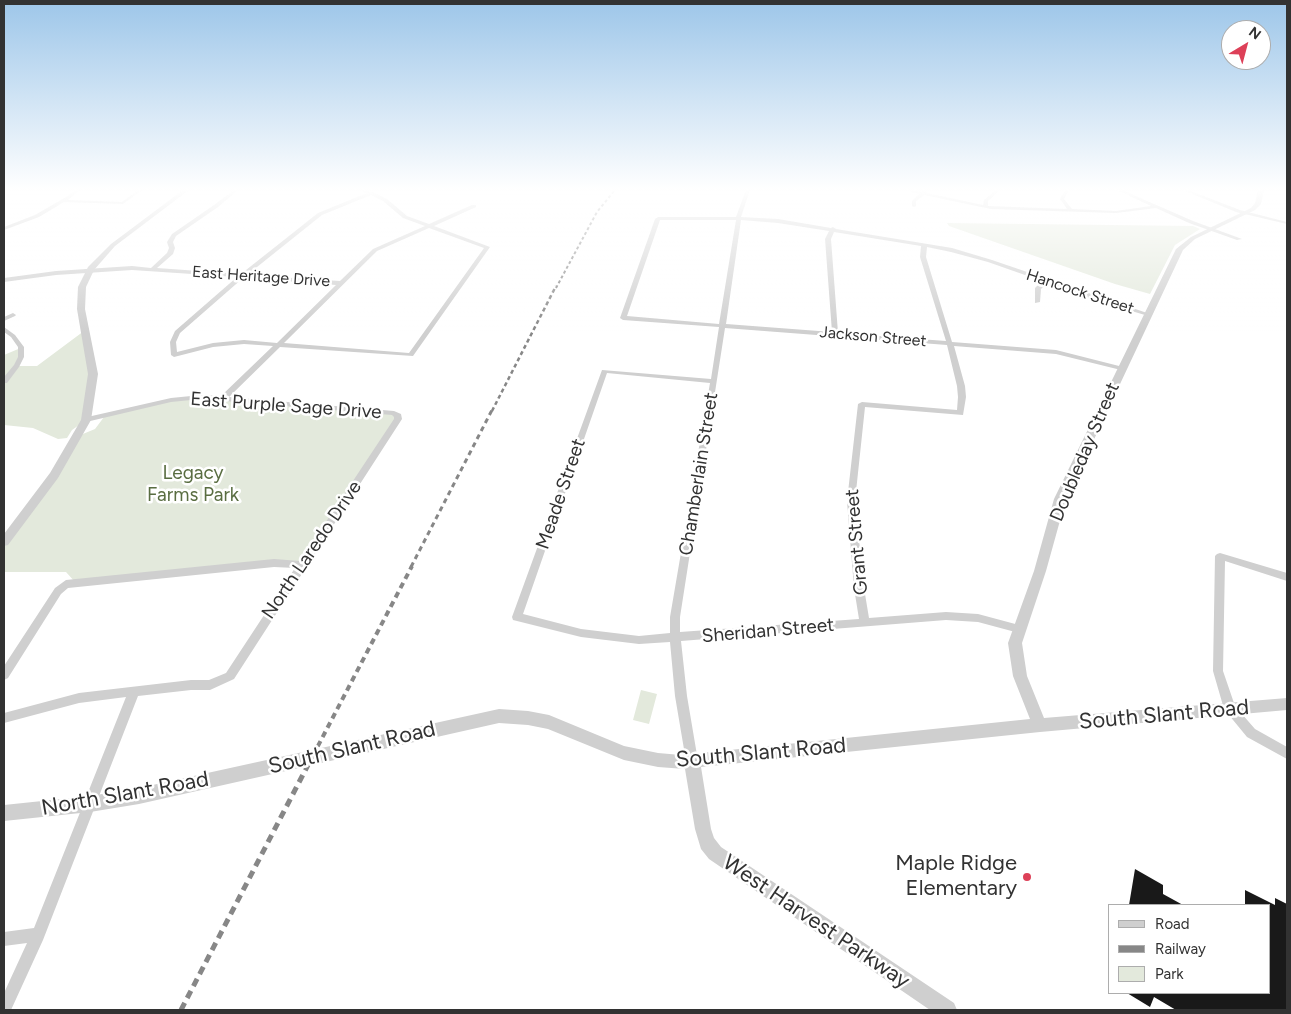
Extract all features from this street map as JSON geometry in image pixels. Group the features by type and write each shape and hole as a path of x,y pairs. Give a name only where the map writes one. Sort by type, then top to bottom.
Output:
{"street":[{"path":"4,542 58,468 86,420 93,374 81,309 82,287 91,270 113,245 123,237"},
{"path":"153,269 170,254 172,248 170,242 173,237"},
{"path":"291,237 243,275 177,332 173,342 174,355 228,343 278,344 411,355 487,247 461,237"},
{"path":"223,398 375,250 401,237"},
{"name":"Jackson Street","path":"652,237 623,318 1056,352 1121,368"},
{"name":"Chamberlain Street","path":"692,761 674,638 675,617 735,237"},
{"path":"829,237 835,334"},
{"name":"Hancock Street","path":"878,237 974,256 1046,282 1147,314"},
{"name":"Doubleday Street","path":"1040,725 1016,664 1015,643 1019,629 1040,571 1060,499 1121,368 1180,249 1188,240 1193,237"},
{"path":"1234,237 1239,239"},
{"name":"Grant Street","path":"865,622 859,588 851,501 862,404 960,413 962,392 944,319 924,257 924,246"},
{"name":"East Heritage Drive","path":"4,280 91,270 153,269 339,283"},
{"path":"1037,302 1038,288 1046,282"},
{"path":"4,319 13,316"},
{"path":"4,329 13,336 21,347 21,357 17,366 6,375 4,381"},
{"name":"Meade Street","path":"518,617 604,371 714,380"},
{"name":"East Purple Sage Drive","path":"86,420 186,397 223,398 394,414 398,416"},
{"name":"North Laredo Drive","path":"134,691 210,685 222,682 230,676 398,419 398,416"},
{"path":"1287,577 1220,556 1218,671 1230,709 1252,733 1287,753"},
{"path":"4,676 58,591 66,584 266,563 301,565"},
{"name":"Sheridan Street","path":"518,617 581,633 639,640 957,616 993,621 1019,629"},
{"path":"4,718 80,698 134,691 38,935 4,1009"},
{"name":"South Slant Road","path":"246,772 499,716 549,722 639,757 681,762 1040,725 1287,704"},
{"name":"West Harvest Parkway","path":"692,761 703,829 707,843 715,853 947,1010"},
{"name":"North Slant Road","path":"4,813 90,804 246,772"},
{"path":"4,939 38,935"}],"green space":[{"path":"981,237 1187,237 1175,245 1150,294 1115,284"},
{"path":"84,331 91,361 86,420 72,430 67,438 58,439 33,428 4,425 4,355 23,347 17,366 37,366"},
{"name":"Legacy Farms Park","path":"186,397 394,413 398,416 301,565 274,563 75,582 66,572 4,572 4,542 54,475 78,436 95,429 104,417"},
{"path":"641,690 657,694 649,724 633,720"}],"building":[{"path":"1135,869 1163,885 1163,894 1181,904 1129,904"},
{"path":"1245,890 1275,905 1275,898 1287,904 1287,1010 1176,1010 1154,997 1150,1007 1129,994 1271,994 1271,904 1245,904"}],"railway":[{"path":"556,288 583,237"},
{"path":"492,411 556,286"},
{"path":"411,567 492,410"},
{"path":"308,765 412,566"},
{"path":"181,1010 309,763"}],"place":[{"name":"Maple Ridge Elementary","path":"1027,877"}]}
